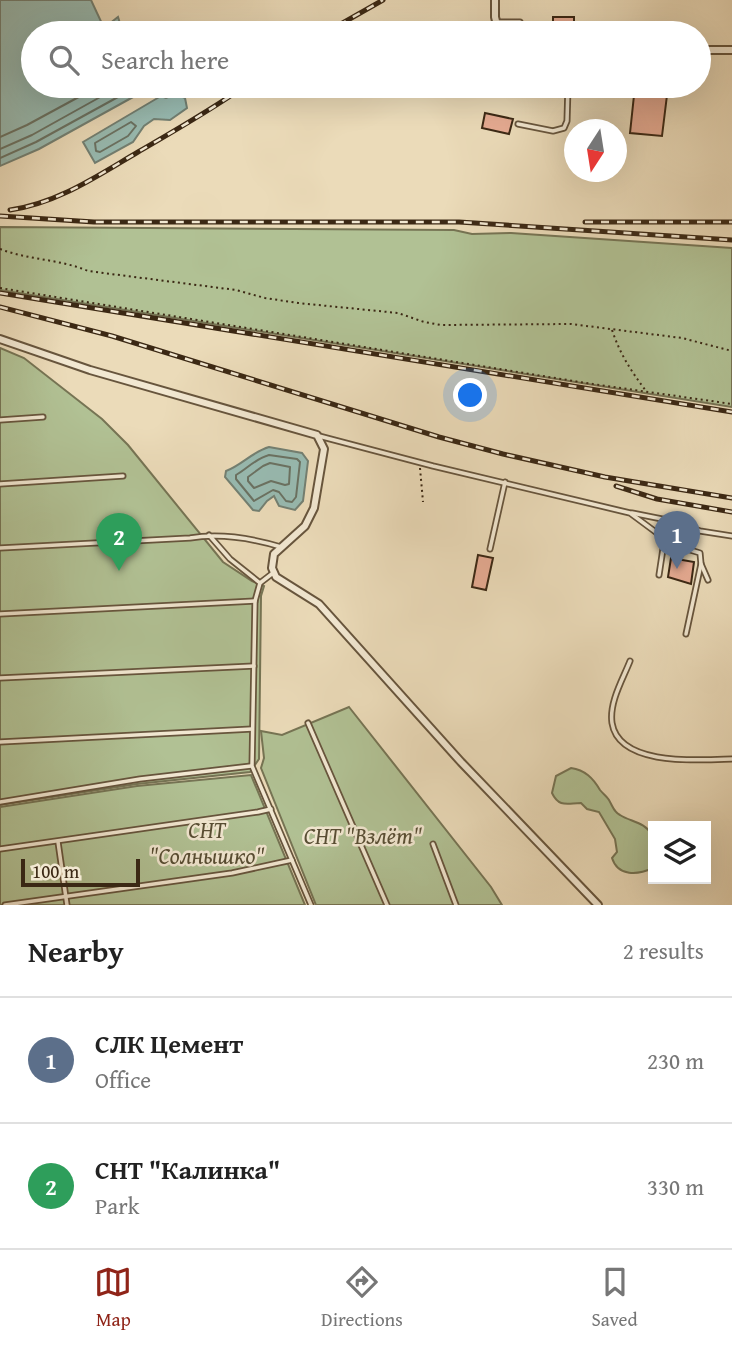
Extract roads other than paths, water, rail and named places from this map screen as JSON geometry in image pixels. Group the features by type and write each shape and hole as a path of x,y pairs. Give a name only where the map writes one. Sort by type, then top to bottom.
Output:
{"street":[{"path":"495,0 496,21"},
{"path":"711,50 732,50"},
{"path":"0,339 90,370 317,435 324,449 314,508 305,526 274,554 273,573 281,582 319,604 461,762 598,905"}],"lane":[{"path":"518,124 552,131 564,128 567,121 568,98"},
{"path":"0,420 43,417"},
{"path":"317,435 419,463 677,522 700,531 732,536"},
{"path":"0,484 123,476"},
{"path":"490,548 505,482"},
{"path":"630,513 657,533 664,542 700,553 701,564 686,634"},
{"path":"0,548 209,535 258,540 281,547"},
{"path":"209,535 230,559 260,583"},
{"path":"659,575 664,542"},
{"path":"701,564 708,580"},
{"path":"273,573 260,583 256,601 252,766 311,905"},
{"path":"0,614 256,601"},
{"path":"630,661 612,711 612,724 619,737 632,749 643,754 689,760 732,759"},
{"path":"0,678 254,666"},
{"path":"308,723 387,905"},
{"path":"0,742 252,729"},
{"path":"0,802 140,779 252,766"},
{"path":"0,849 271,809"},
{"path":"58,842 67,905"},
{"path":"433,844 456,905"},
{"path":"5,905 232,873 292,860"}],"water":[{"path":"0,0 91,0 101,21 21,21 21,98 131,98 39,149 0,166"},
{"path":"158,98 185,98 187,108 170,120 154,119 144,126 133,142 95,163 83,142"},
{"path":"269,447 302,453 308,461 303,501 295,510 279,506 274,496 259,511 253,510 225,477 226,471"}],"railway":[{"path":"346,21 383,0"},
{"path":"10,210 44,201 77,187 227,98"},
{"path":"0,216 94,222 459,222 732,240"},
{"path":"585,222 732,222"},
{"path":"0,293 732,412"},
{"path":"0,307 112,336 439,437 503,454 605,477 732,498"},
{"path":"616,486 657,499 732,512"}],"place":[{"name":"СЛК Цемент","path":"677,569"},
{"name":"СНТ \"Калинка\"","path":"119,571"}],"park label":[{"name":"СНТ \"Взлёт\"","path":"363,835"},
{"name":"СНТ \"Солнышко\"","path":"207,842"}]}
